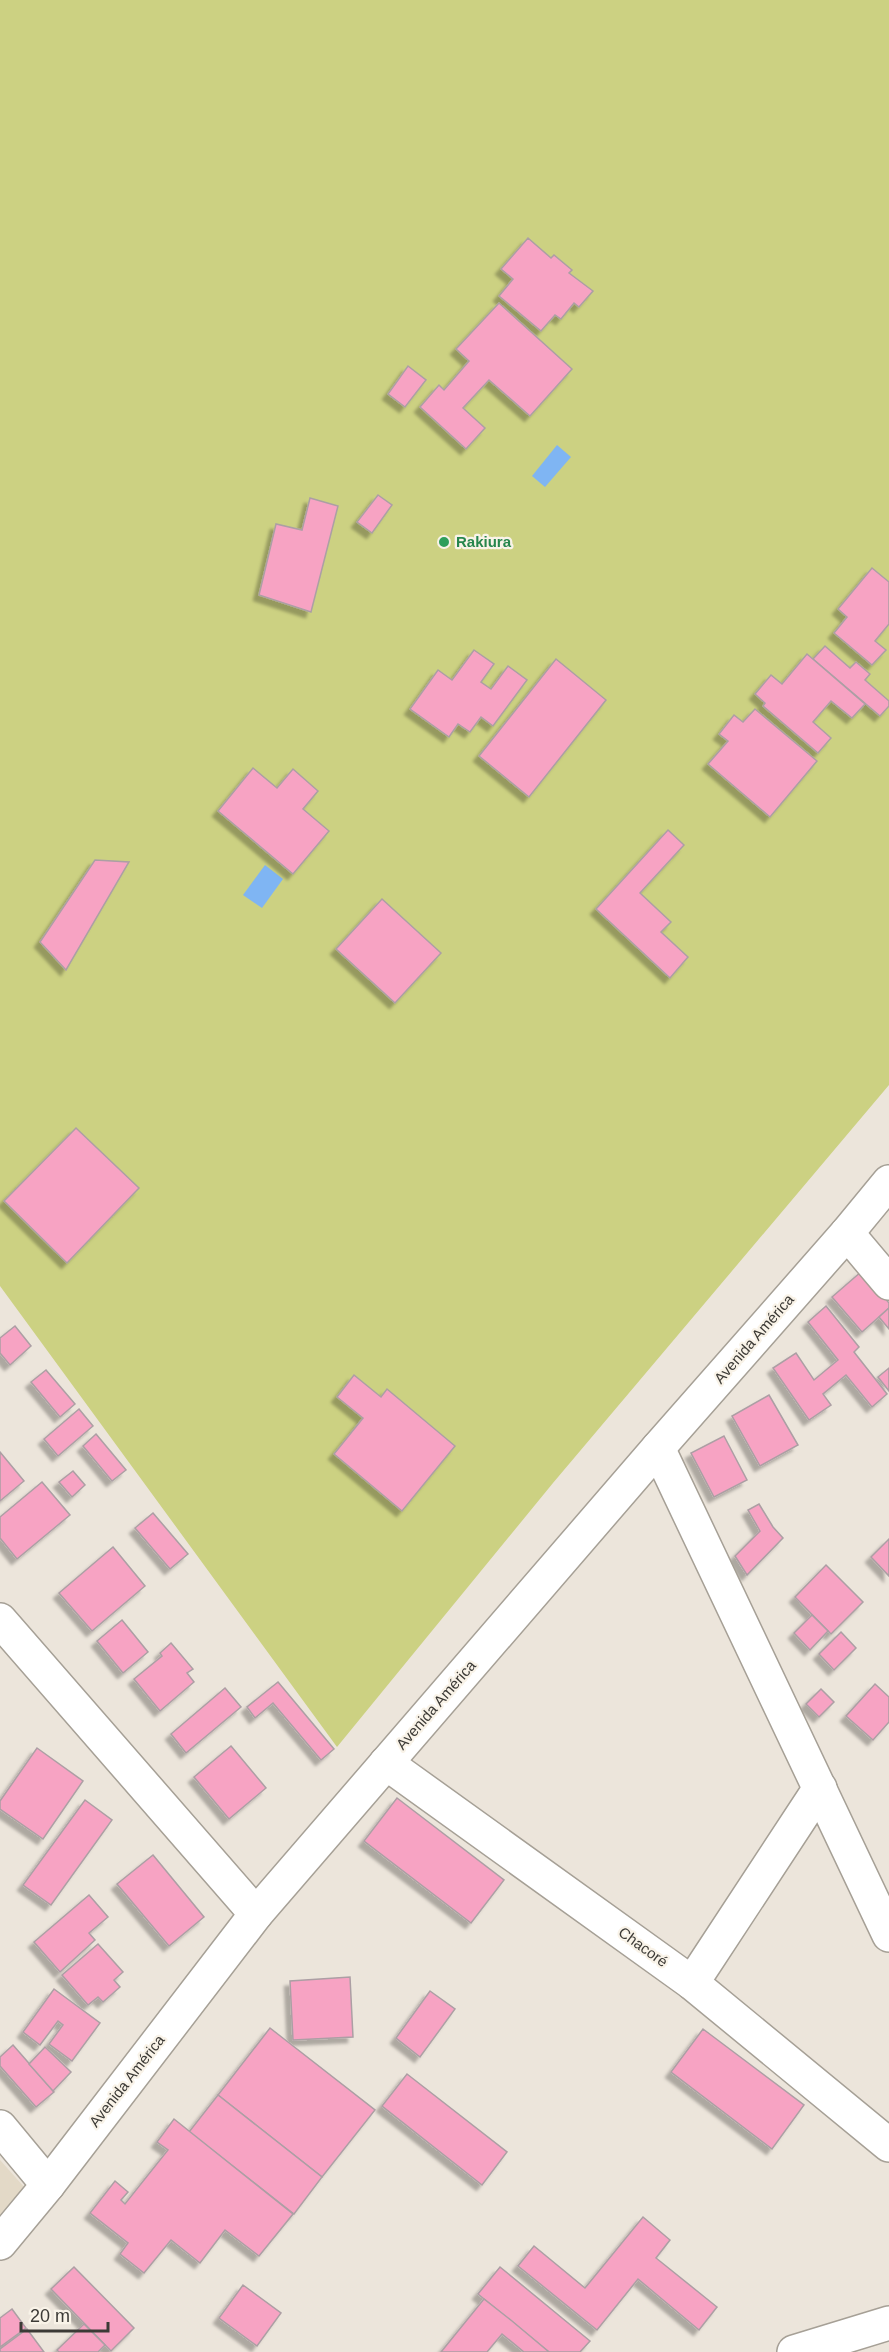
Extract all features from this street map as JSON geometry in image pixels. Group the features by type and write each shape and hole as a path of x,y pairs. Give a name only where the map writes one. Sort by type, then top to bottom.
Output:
{"street":[{"name":"Avenida América","path":"0,2243 48,2185 256,1914 889,1182"},
{"path":"847,1233 889,1283"},
{"path":"658,1448 889,1935"},
{"path":"0,1620 256,1914"},
{"name":"Chacoré","path":"386,1762 692,1983 889,2145"},
{"path":"692,1983 820,1788"},
{"path":"0,2127 48,2185"},
{"path":"794,2352 889,2323"}],"shaded area":[{"path":"0,2160 33,2197 0,2236"}],"green space":[{"name":"Rakiura","path":"0,0 889,0 889,1085 553,1483 337,1747 0,1286"}],"water":[{"path":"557,445 571,457 545,487 532,476"},
{"path":"265,865 283,879 262,908 243,895"}],"building":[{"path":"528,238 551,258 554,255 572,270 569,273 593,291 579,307 574,303 561,319 555,315 541,331 499,296 513,279 501,269"},
{"path":"499,303 572,369 530,416 489,380 463,408 485,428 466,449 420,407 439,385 444,390 469,361 456,349"},
{"path":"408,366 426,380 405,407 388,394"},
{"path":"378,495 392,505 372,533 357,522"},
{"path":"310,498 338,506 311,612 259,595 276,524 302,530"},
{"path":"872,568 889,582 889,624 875,641 886,650 872,665 834,633 847,617 838,609"},
{"path":"825,646 850,668 856,662 870,674 865,680 889,701 889,706 880,716 813,659"},
{"path":"474,650 494,664 481,682 491,689 508,666 527,680 493,726 481,717 470,732 458,724 449,737 410,709 438,670 452,680"},
{"path":"807,654 865,704 852,718 831,701 813,722 831,738 818,753 763,706 765,703 755,694 771,675 782,684"},
{"path":"556,659 606,700 529,797 479,756"},
{"path":"755,709 817,761 770,817 708,764 728,741 719,734 734,715 743,722"},
{"path":"253,768 277,788 293,769 318,791 303,809 329,831 293,874 218,811"},
{"path":"668,830 684,845 640,893 671,922 661,932 688,957 670,978 596,909"},
{"path":"95,860 129,862 66,970 40,942"},
{"path":"382,899 441,953 395,1003 336,949"},
{"path":"76,1128 139,1188 67,1263 4,1201"},
{"path":"862,1271 889,1303 889,1308 862,1332 832,1297"},
{"path":"826,1306 859,1347 854,1352 887,1394 872,1407 846,1375 823,1394 831,1405 809,1420 773,1368 796,1353 814,1380 838,1360 808,1322"},
{"path":"889,1308 889,1329 879,1317"},
{"path":"15,1326 31,1346 10,1365 0,1353 0,1338"},
{"path":"889,1368 889,1391 878,1377"},
{"path":"46,1370 75,1404 60,1417 31,1382"},
{"path":"354,1375 381,1397 387,1389 455,1446 402,1511 334,1454 363,1418 337,1397"},
{"path":"769,1395 798,1445 760,1466 732,1416"},
{"path":"79,1409 93,1426 58,1456 44,1439"},
{"path":"96,1434 126,1470 112,1481 83,1446"},
{"path":"724,1436 747,1480 714,1497 691,1453"},
{"path":"0,1452 24,1481 0,1501"},
{"path":"73,1471 85,1485 72,1497 59,1482"},
{"path":"42,1482 70,1515 17,1559 0,1538 0,1517"},
{"path":"759,1504 773,1527 783,1538 747,1575 735,1556 760,1531 748,1510"},
{"path":"153,1513 188,1554 170,1569 135,1528"},
{"path":"889,1539 889,1576 871,1557"},
{"path":"113,1547 145,1586 92,1631 59,1593"},
{"path":"826,1565 863,1602 831,1634 795,1597"},
{"path":"812,1615 828,1631 810,1650 794,1633"},
{"path":"122,1620 148,1652 123,1673 97,1641"},
{"path":"841,1632 856,1648 834,1670 819,1654"},
{"path":"171,1643 193,1669 187,1673 194,1682 160,1711 134,1679 162,1656 160,1653"},
{"path":"278,1682 334,1749 321,1760 273,1703 255,1718 247,1707"},
{"path":"875,1684 889,1697 889,1722 873,1740 846,1716"},
{"path":"225,1688 241,1707 186,1753 171,1734"},
{"path":"821,1689 834,1702 819,1717 806,1704"},
{"path":"231,1746 266,1788 229,1819 194,1777"},
{"path":"37,1748 83,1781 43,1839 0,1809 0,1801"},
{"path":"397,1798 504,1880 471,1923 364,1841"},
{"path":"85,1800 112,1820 51,1905 23,1885"},
{"path":"153,1855 204,1917 169,1946 117,1884"},
{"path":"89,1895 108,1917 89,1933 95,1940 60,1972 34,1942"},
{"path":"98,1944 123,1972 114,1980 120,1987 103,2002 98,1997 88,2005 62,1975"},
{"path":"350,1977 353,2037 293,2040 290,1981"},
{"path":"54,1989 100,2023 72,2061 49,2044 63,2025 58,2021 40,2045 23,2032"},
{"path":"430,1991 455,2009 420,2057 396,2038"},
{"path":"270,2028 375,2110 322,2177 218,2095"},
{"path":"703,2029 804,2105 772,2149 671,2072"},
{"path":"13,2045 54,2092 36,2107 0,2066 0,2057"},
{"path":"45,2047 71,2072 53,2091 29,2064"},
{"path":"407,2074 507,2152 482,2185 382,2106"},
{"path":"218,2095 322,2177 294,2214 189,2132"},
{"path":"174,2119 293,2214 259,2256 225,2230 200,2263 171,2240 144,2273 120,2254 128,2243 90,2213 115,2181 128,2192 121,2200 125,2204 168,2150 157,2142"},
{"path":"643,2217 670,2240 656,2258 717,2307 699,2330 638,2279 597,2330 518,2266 534,2246 585,2288"},
{"path":"74,2267 134,2328 111,2351 51,2289"},
{"path":"500,2267 590,2341 580,2352 549,2352 478,2294"},
{"path":"243,2285 281,2313 257,2346 219,2318"},
{"path":"484,2299 549,2352 524,2352 502,2334 487,2352 441,2352"},
{"path":"12,2309 26,2328 0,2347 0,2318"},
{"path":"84,2324 105,2345 98,2352 59,2352 57,2350"},
{"path":"27,2329 44,2352 0,2352 0,2349"}],"place":[{"name":"Rakiura","path":"444,542"}]}
